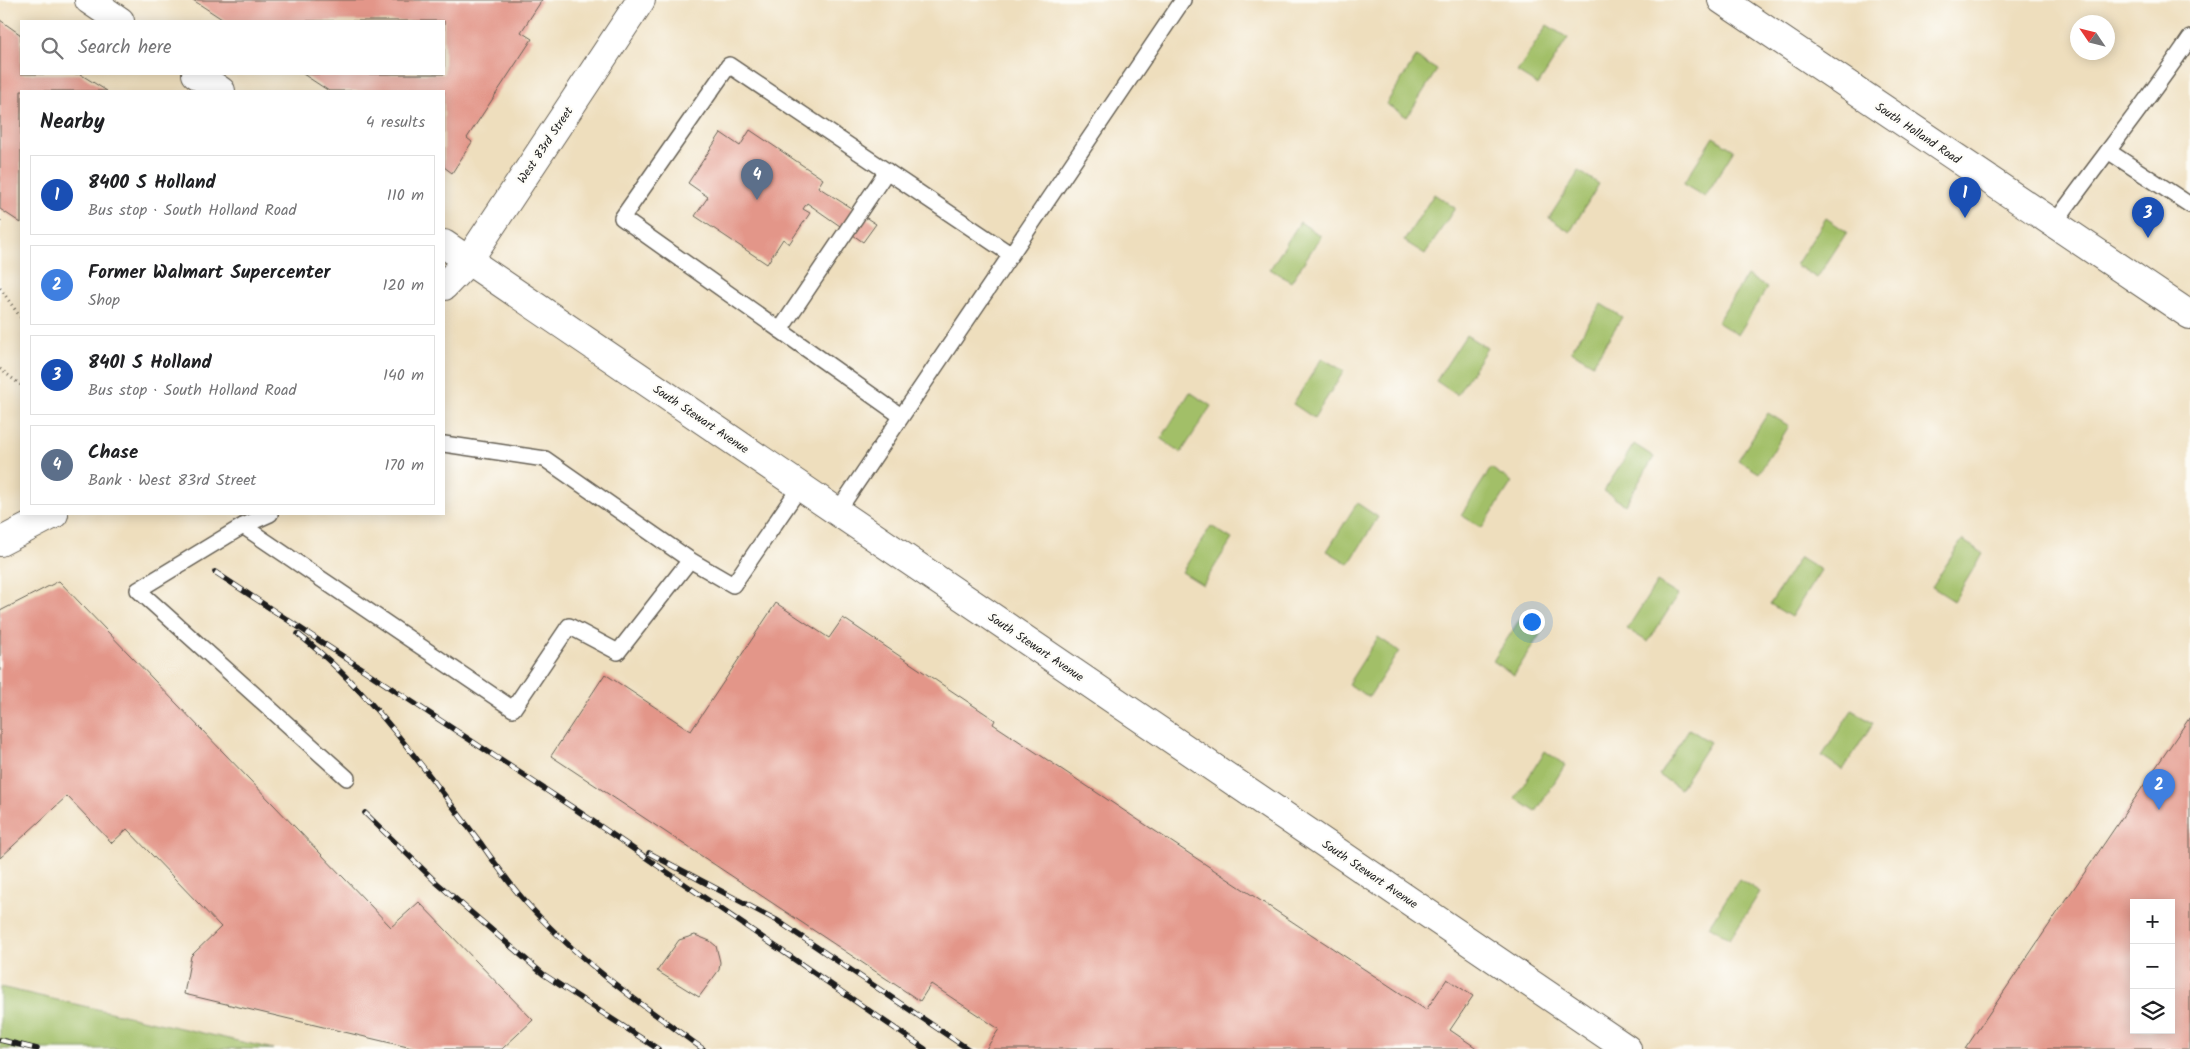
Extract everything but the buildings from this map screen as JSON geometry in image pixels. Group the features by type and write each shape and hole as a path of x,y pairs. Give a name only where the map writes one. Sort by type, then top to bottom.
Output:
{"street":[{"path":"89,0 119,20"},
{"name":"West 83rd Street","path":"445,285 468,261 641,0"},
{"name":"South Holland Road","path":"1722,0 2190,316"},
{"path":"197,75 220,90"},
{"name":"South Stewart Avenue","path":"445,245 1627,1049"},
{"path":"0,542 52,515"}],"lane":[{"path":"837,512 1183,0"},
{"path":"2054,224 2108,150 2139,112 2190,38"},
{"path":"901,416 622,218 729,65 1010,254"},
{"path":"2108,150 2190,205"},
{"path":"780,330 887,172"},
{"path":"445,444 545,458 690,560 733,585 800,487"},
{"path":"268,515 242,526 138,590 347,778"},
{"path":"242,526 513,709 569,626 618,652 690,560"}],"path":[{"path":"0,288 20,317"},
{"path":"0,369 20,384"}],"green space":[{"path":"1547,25 1568,38 1538,85 1517,72"},
{"path":"1416,57 1437,70 1407,117 1386,104"},
{"path":"1713,137 1734,150 1705,197 1683,184"},
{"path":"1579,171 1599,184 1570,232 1549,218"},
{"path":"1434,194 1455,208 1425,254 1404,241"},
{"path":"1826,218 1847,232 1817,278 1796,265"},
{"path":"1300,222 1321,236 1291,282 1270,269"},
{"path":"1747,275 1767,288 1738,335 1717,322"},
{"path":"1601,304 1622,317 1593,364 1571,351"},
{"path":"1466,335 1487,348 1457,395 1436,381"},
{"path":"1322,358 1344,371 1314,418 1293,404"},
{"path":"1190,392 1211,406 1181,453 1161,439"},
{"path":"1768,413 1789,426 1759,473 1738,460"},
{"path":"1634,444 1654,457 1625,505 1604,491"},
{"path":"1491,468 1512,482 1482,528 1461,515"},
{"path":"1357,503 1378,517 1349,564 1327,551"},
{"path":"1211,526 1232,539 1203,585 1182,572"},
{"path":"1962,540 1983,553 1954,601 1932,587"},
{"path":"1800,557 1821,570 1791,617 1770,604"},
{"path":"1657,582 1678,595 1648,642 1627,629"},
{"path":"1523,614 1544,628 1514,675 1493,661"},
{"path":"1378,637 1399,651 1369,697 1348,684"},
{"path":"1852,710 1873,723 1843,770 1822,756"},
{"path":"1689,729 1710,742 1680,789 1659,775"},
{"path":"1545,751 1565,765 1536,812 1515,798"},
{"path":"1739,879 1760,892 1730,939 1709,926"},
{"path":"0,987 273,1049 0,1049"}],"railway":[{"path":"215,572 578,811 925,1049"},
{"path":"298,634 350,681 374,707 419,761 512,886 543,920 608,979 703,1049"},
{"path":"365,813 437,883 543,974 658,1049"},
{"path":"649,853 778,921 968,1049"},
{"path":"0,1040 37,1049"}],"place":[{"name":"Chase","path":"757,200"},
{"name":"8400 S Holland","path":"1965,218"},
{"name":"8401 S Holland","path":"2148,238"},
{"name":"Former Walmart Supercenter","path":"2159,810"}]}
